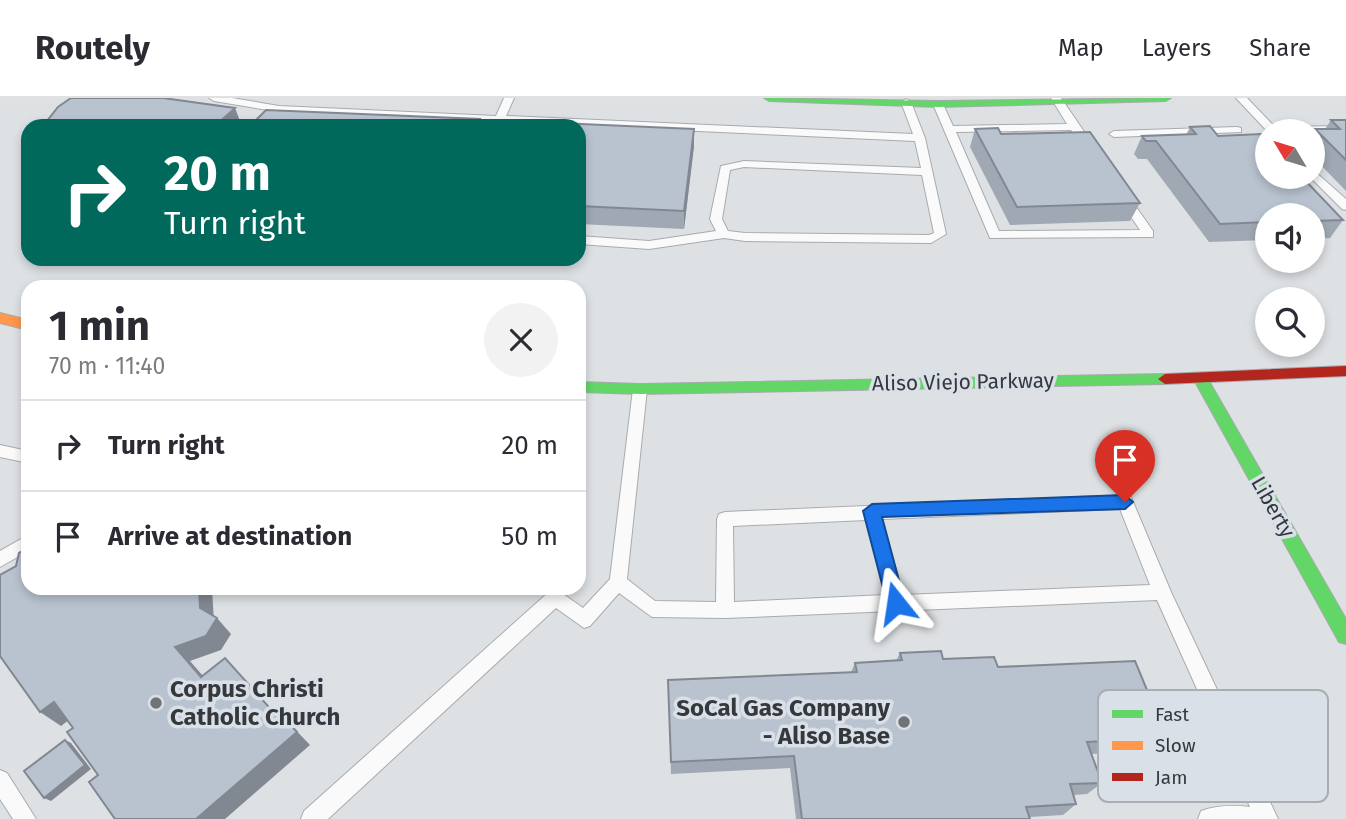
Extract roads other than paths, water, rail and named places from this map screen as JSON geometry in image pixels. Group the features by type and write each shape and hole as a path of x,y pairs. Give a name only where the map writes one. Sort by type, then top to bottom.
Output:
{"street":[{"path":"769,98 938,104 1166,98"},
{"path":"0,318 21,323"},
{"name":"Aliso Viejo Parkway","path":"586,387 640,389 1200,378 1346,371"},
{"name":"Liberty","path":"1200,378 1346,636"}],"lane":[{"path":"214,98 279,109 447,119"},
{"path":"270,118 290,98"},
{"path":"499,119 509,98"},
{"path":"1241,98 1261,119"},
{"path":"1058,100 1102,165"},
{"path":"586,240 649,245 724,234 931,239 940,234 920,138 906,102"},
{"path":"938,104 994,234 1149,234 1118,188"},
{"path":"586,125 920,138"},
{"path":"949,129 1074,127"},
{"path":"1325,129 1346,128"},
{"path":"1114,134 1237,130"},
{"path":"724,234 716,219 725,168 744,164 927,172"},
{"path":"1325,185 1346,206"},
{"path":"312,819 556,597 584,620 618,582 640,389"},
{"path":"0,451 21,456"},
{"path":"724,610 725,519 1125,502 1207,690"},
{"path":"872,511 896,603"},
{"path":"0,560 21,546"},
{"path":"618,582 652,609 724,610 1162,592"},
{"path":"0,780 26,819"},
{"path":"1258,802 1266,819"},
{"path":"1209,819 1230,815 1266,819"}],"place":[{"name":"Corpus Christi Catholic Church","path":"156,703"},
{"name":"SoCal Gas Company - Aliso Base","path":"904,722"}]}
